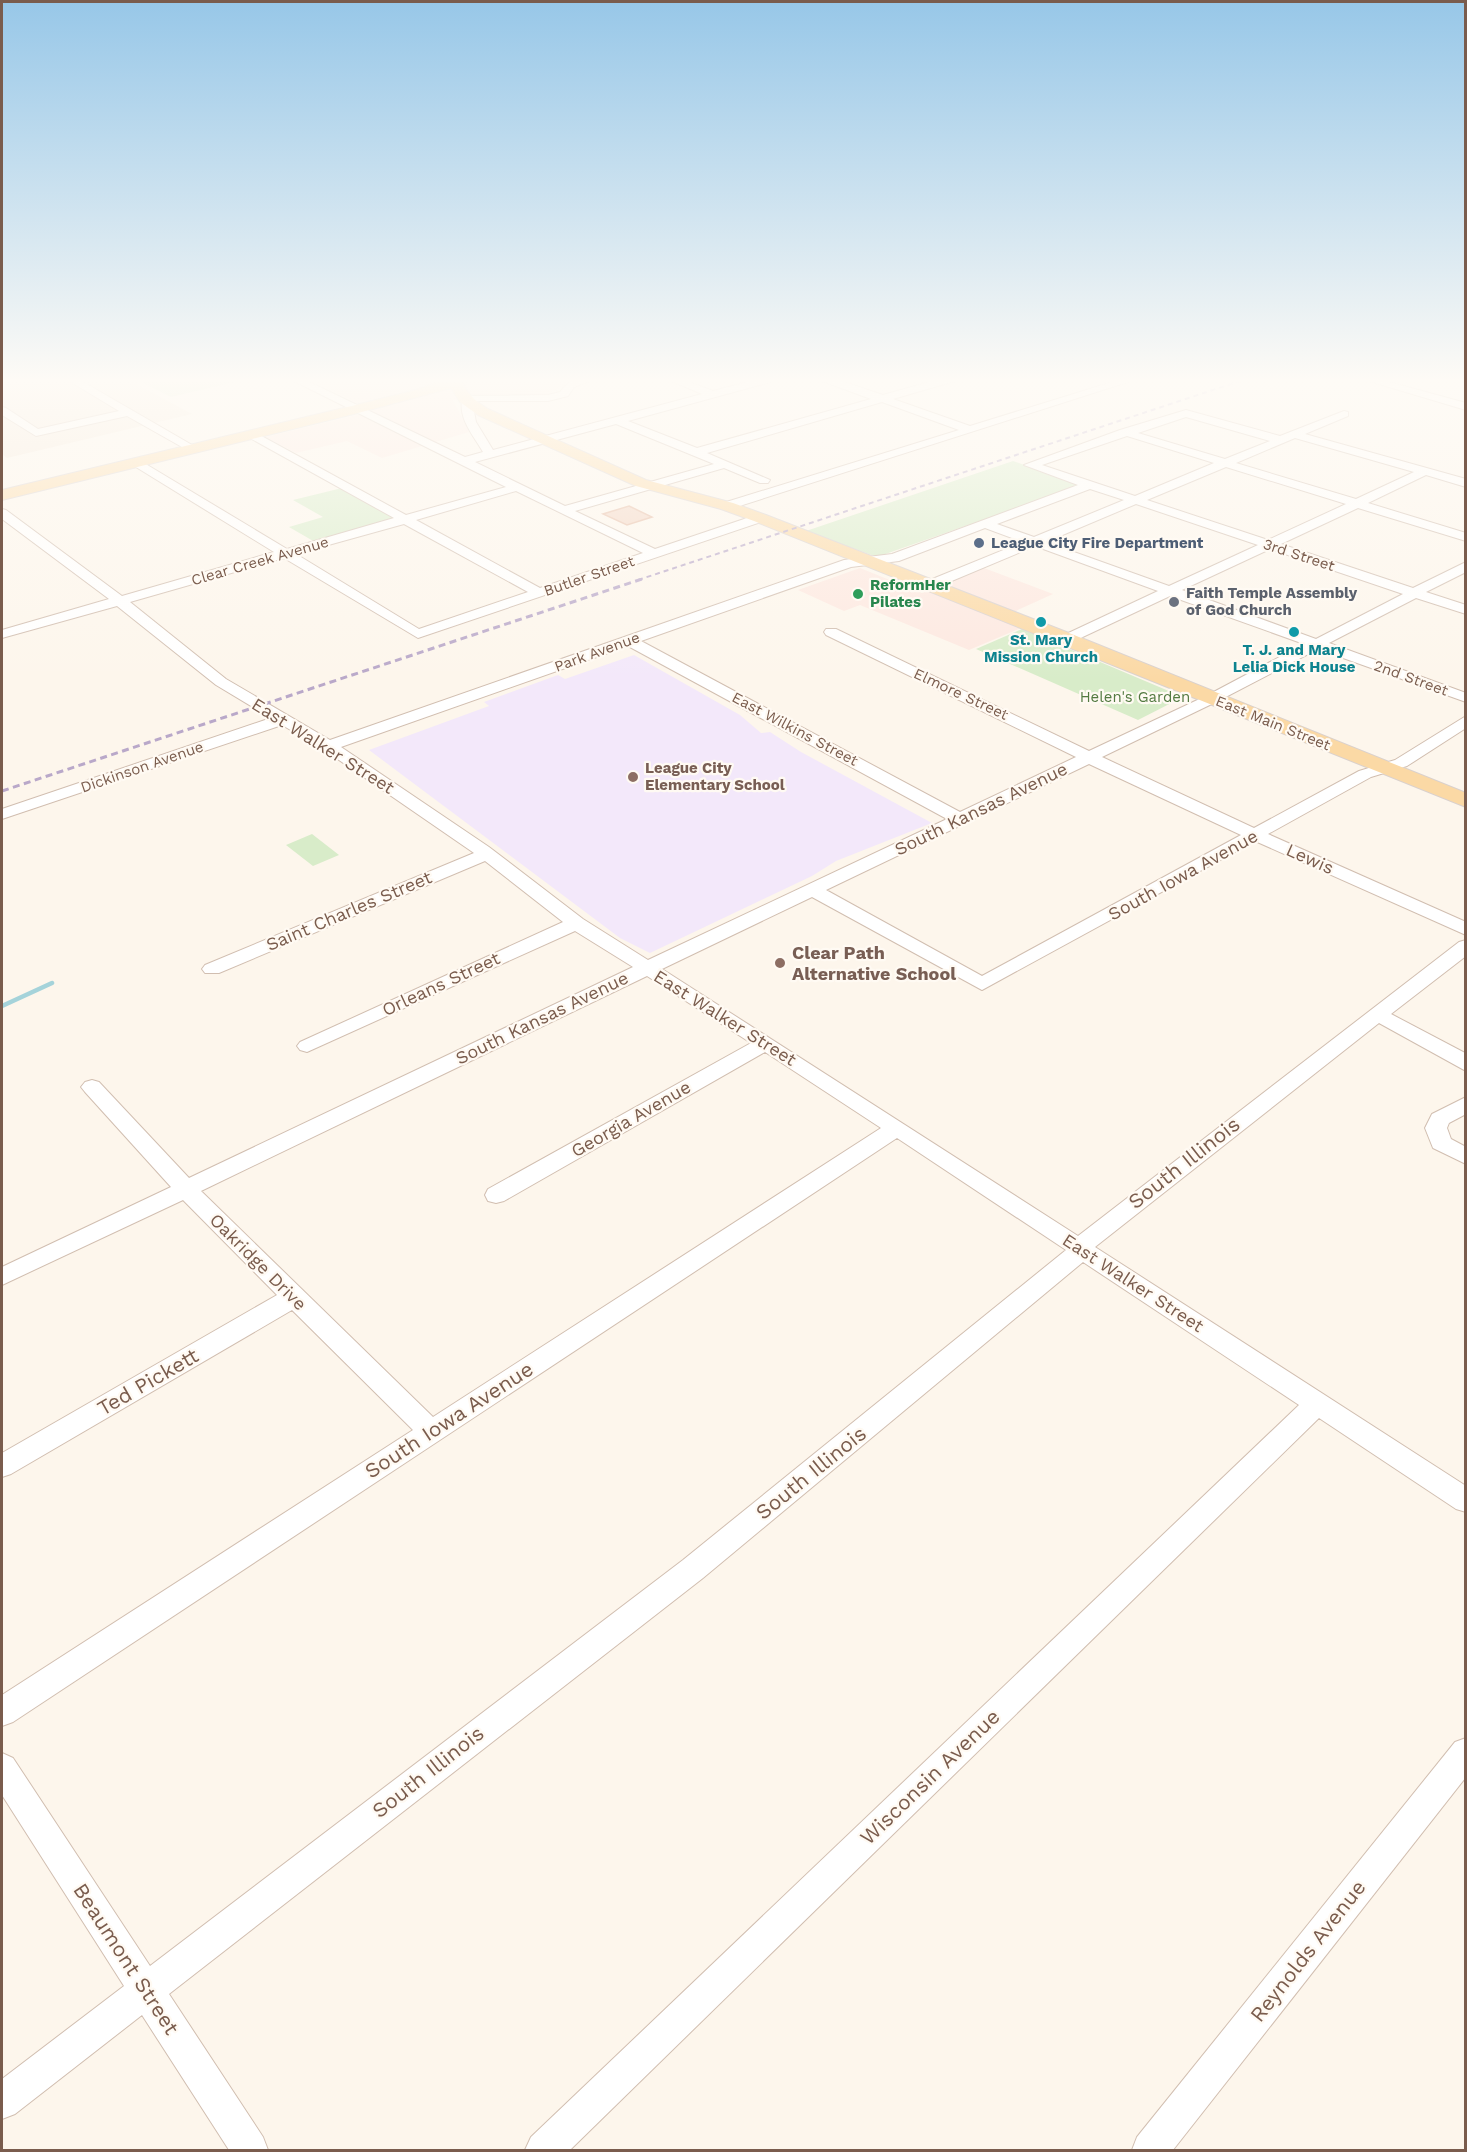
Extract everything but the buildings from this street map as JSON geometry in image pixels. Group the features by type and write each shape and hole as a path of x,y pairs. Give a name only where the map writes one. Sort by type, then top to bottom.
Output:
{"main road":[{"path":"2,495 65,479"},
{"name":"East Main Street","path":"635,479 650,486 727,506 760,518 1067,639 1466,801"}],"street":[{"path":"164,479 285,553"},
{"path":"334,479 539,593"},
{"path":"503,479 654,554"},
{"path":"564,510 672,479"},
{"path":"727,506 812,479"},
{"name":"3rd Street","path":"1073,479 1466,610"},
{"path":"930,585 1037,543 1187,479"},
{"path":"1274,479 1466,537"},
{"path":"1067,639 1408,479"},
{"name":"Park Avenue","path":"329,746 849,563 894,558 1089,485"},
{"name":"Clear Creek Avenue","path":"2,634 518,487"},
{"name":"East Walker Street","path":"2,513 119,600 221,682 329,746 486,854 576,923 897,1128 1466,1501"},
{"name":"Butler Street","path":"285,553 418,634 760,518"},
{"name":"2nd Street","path":"985,524 1466,698"},
{"name":"South Kansas Avenue","path":"2,1277 1213,698 1319,645 1466,566"},
{"name":"Elmore Street","path":"831,632 1090,757"},
{"name":"East Wilkins Street","path":"629,640 960,819"},
{"name":"Dickinson Avenue","path":"2,814 283,719"},
{"name":"South Iowa Avenue","path":"812,890 982,984 1365,774 1401,763 1466,721"},
{"name":"Lewis","path":"1090,757 1166,795 1466,929"},
{"name":"Saint Charles Street","path":"212,969 486,854"},
{"name":"Orleans Street","path":"307,1046 576,923"},
{"name":"South Illinois","path":"2,2101 693,1569 1072,1260 1080,1248 1105,1225 1466,946"},
{"path":"1377,1014 1458,1058 1466,1065"},
{"name":"Georgia Avenue","path":"496,1195 765,1043"},
{"name":"Oakridge Drive","path":"92,1087 185,1188 431,1432"},
{"path":"1466,1104 1440,1119 1436,1128 1441,1143 1466,1157"},
{"name":"South Iowa Avenue","path":"2,1712 897,1128"},
{"name":"Ted Pickett","path":"2,1467 294,1297"},
{"name":"Wisconsin Avenue","path":"544,2151 1317,1404"},
{"name":"Reynolds Avenue","path":"1150,2151 1466,1752"},
{"name":"Beaumont Street","path":"2,1768 250,2151"}],"shaded area":[{"path":"860,568 922,593 984,568 1053,594 998,619 1021,628 969,650 860,605 844,611 798,590"},
{"path":"634,655 740,715 761,733 770,732 801,752 932,823 836,861 812,876 650,953 620,938 369,750 489,706 484,702 558,675 565,679"}],"green space":[{"path":"959,479 1066,479 1082,485 877,557 806,531"},
{"path":"342,488 396,519 315,542 289,527 323,517 293,500"},
{"name":"Helen's Garden","path":"1022,629 1183,697 1138,720 976,649"},
{"path":"312,834 339,855 313,866 286,845"}],"waterway":[{"path":"2,1006 52,983"}],"railway":[{"path":"638,580 942,479"},
{"path":"2,791 642,579"}],"place":[{"name":"League City Fire Department","path":"979,543"},
{"name":"ReformHer Pilates","path":"858,594"},
{"name":"Faith Temple Assembly of God Church","path":"1174,602"},
{"name":"St. Mary Mission Church","path":"1041,622"},
{"name":"T. J. and Mary Lelia Dick House","path":"1294,632"},
{"name":"League City Elementary School","path":"633,777"},
{"name":"Clear Path Alternative School","path":"780,963"}]}
